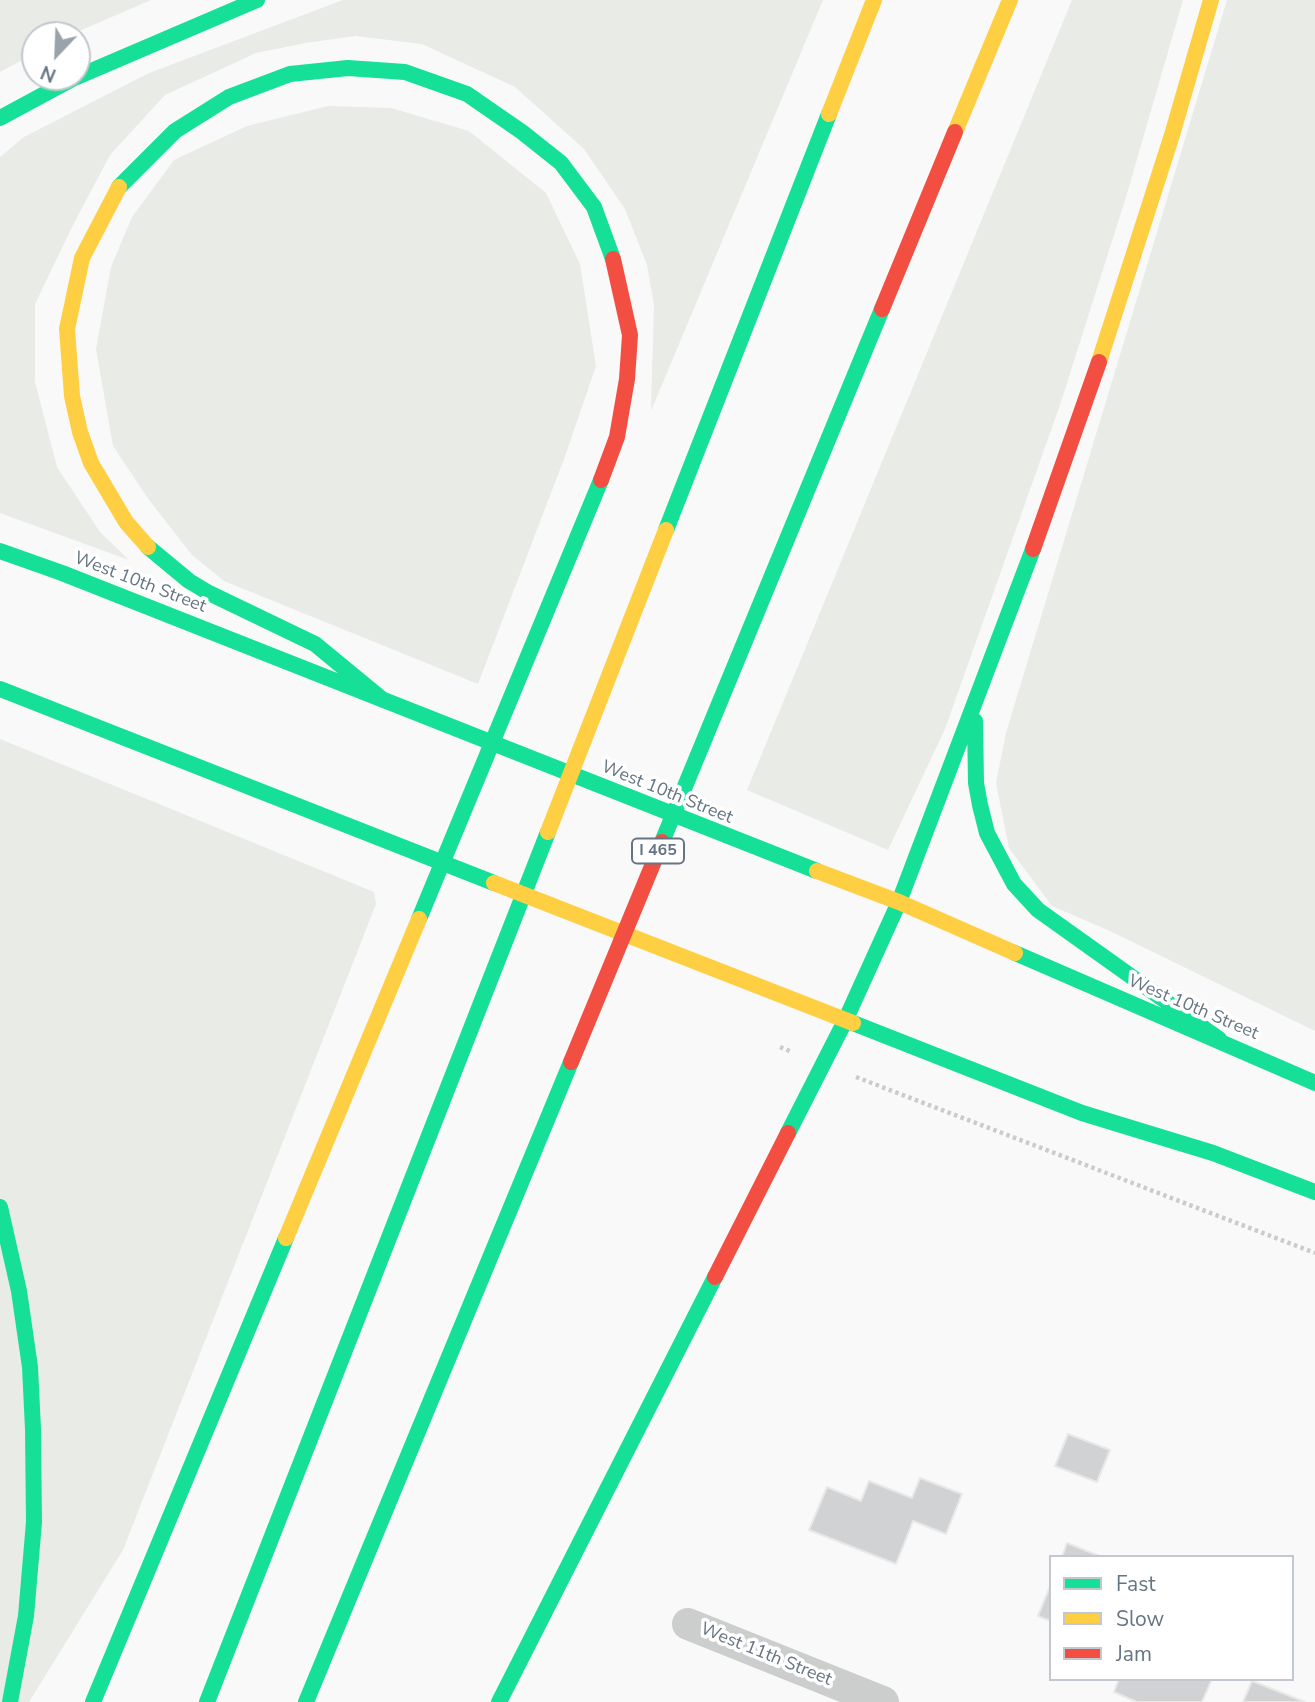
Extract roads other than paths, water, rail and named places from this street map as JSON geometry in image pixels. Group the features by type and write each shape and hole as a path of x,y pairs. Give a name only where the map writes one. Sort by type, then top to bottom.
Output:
{"main road":[{"path":"91,71 257,0"},
{"path":"206,1702 874,0"},
{"name":"I 465","path":"306,1702 1010,0"},
{"path":"499,1702 845,1021 899,902 1047,511 1107,339 1172,135 1211,0"},
{"path":"93,1702 606,468 617,437 627,379 630,335 611,250 594,206 561,163 467,94 405,72 348,68 290,74 229,97 175,131 120,186 82,258 67,329 72,396 80,432 91,463 126,522 167,565 189,582 315,644 383,700"},
{"path":"0,118 48,91"},
{"name":"West 10th Street","path":"0,551 899,902 1315,1083"},
{"path":"0,689 1082,1113 1213,1153 1315,1192"},
{"path":"975,699 976,783 980,805 987,833 1014,884 1038,911 1219,1039"},
{"path":"0,1206 19,1291 30,1367 33,1429 34,1522 26,1616 10,1702"}],"street":[{"name":"West 11th Street","path":"688,1625 883,1702"}]}
